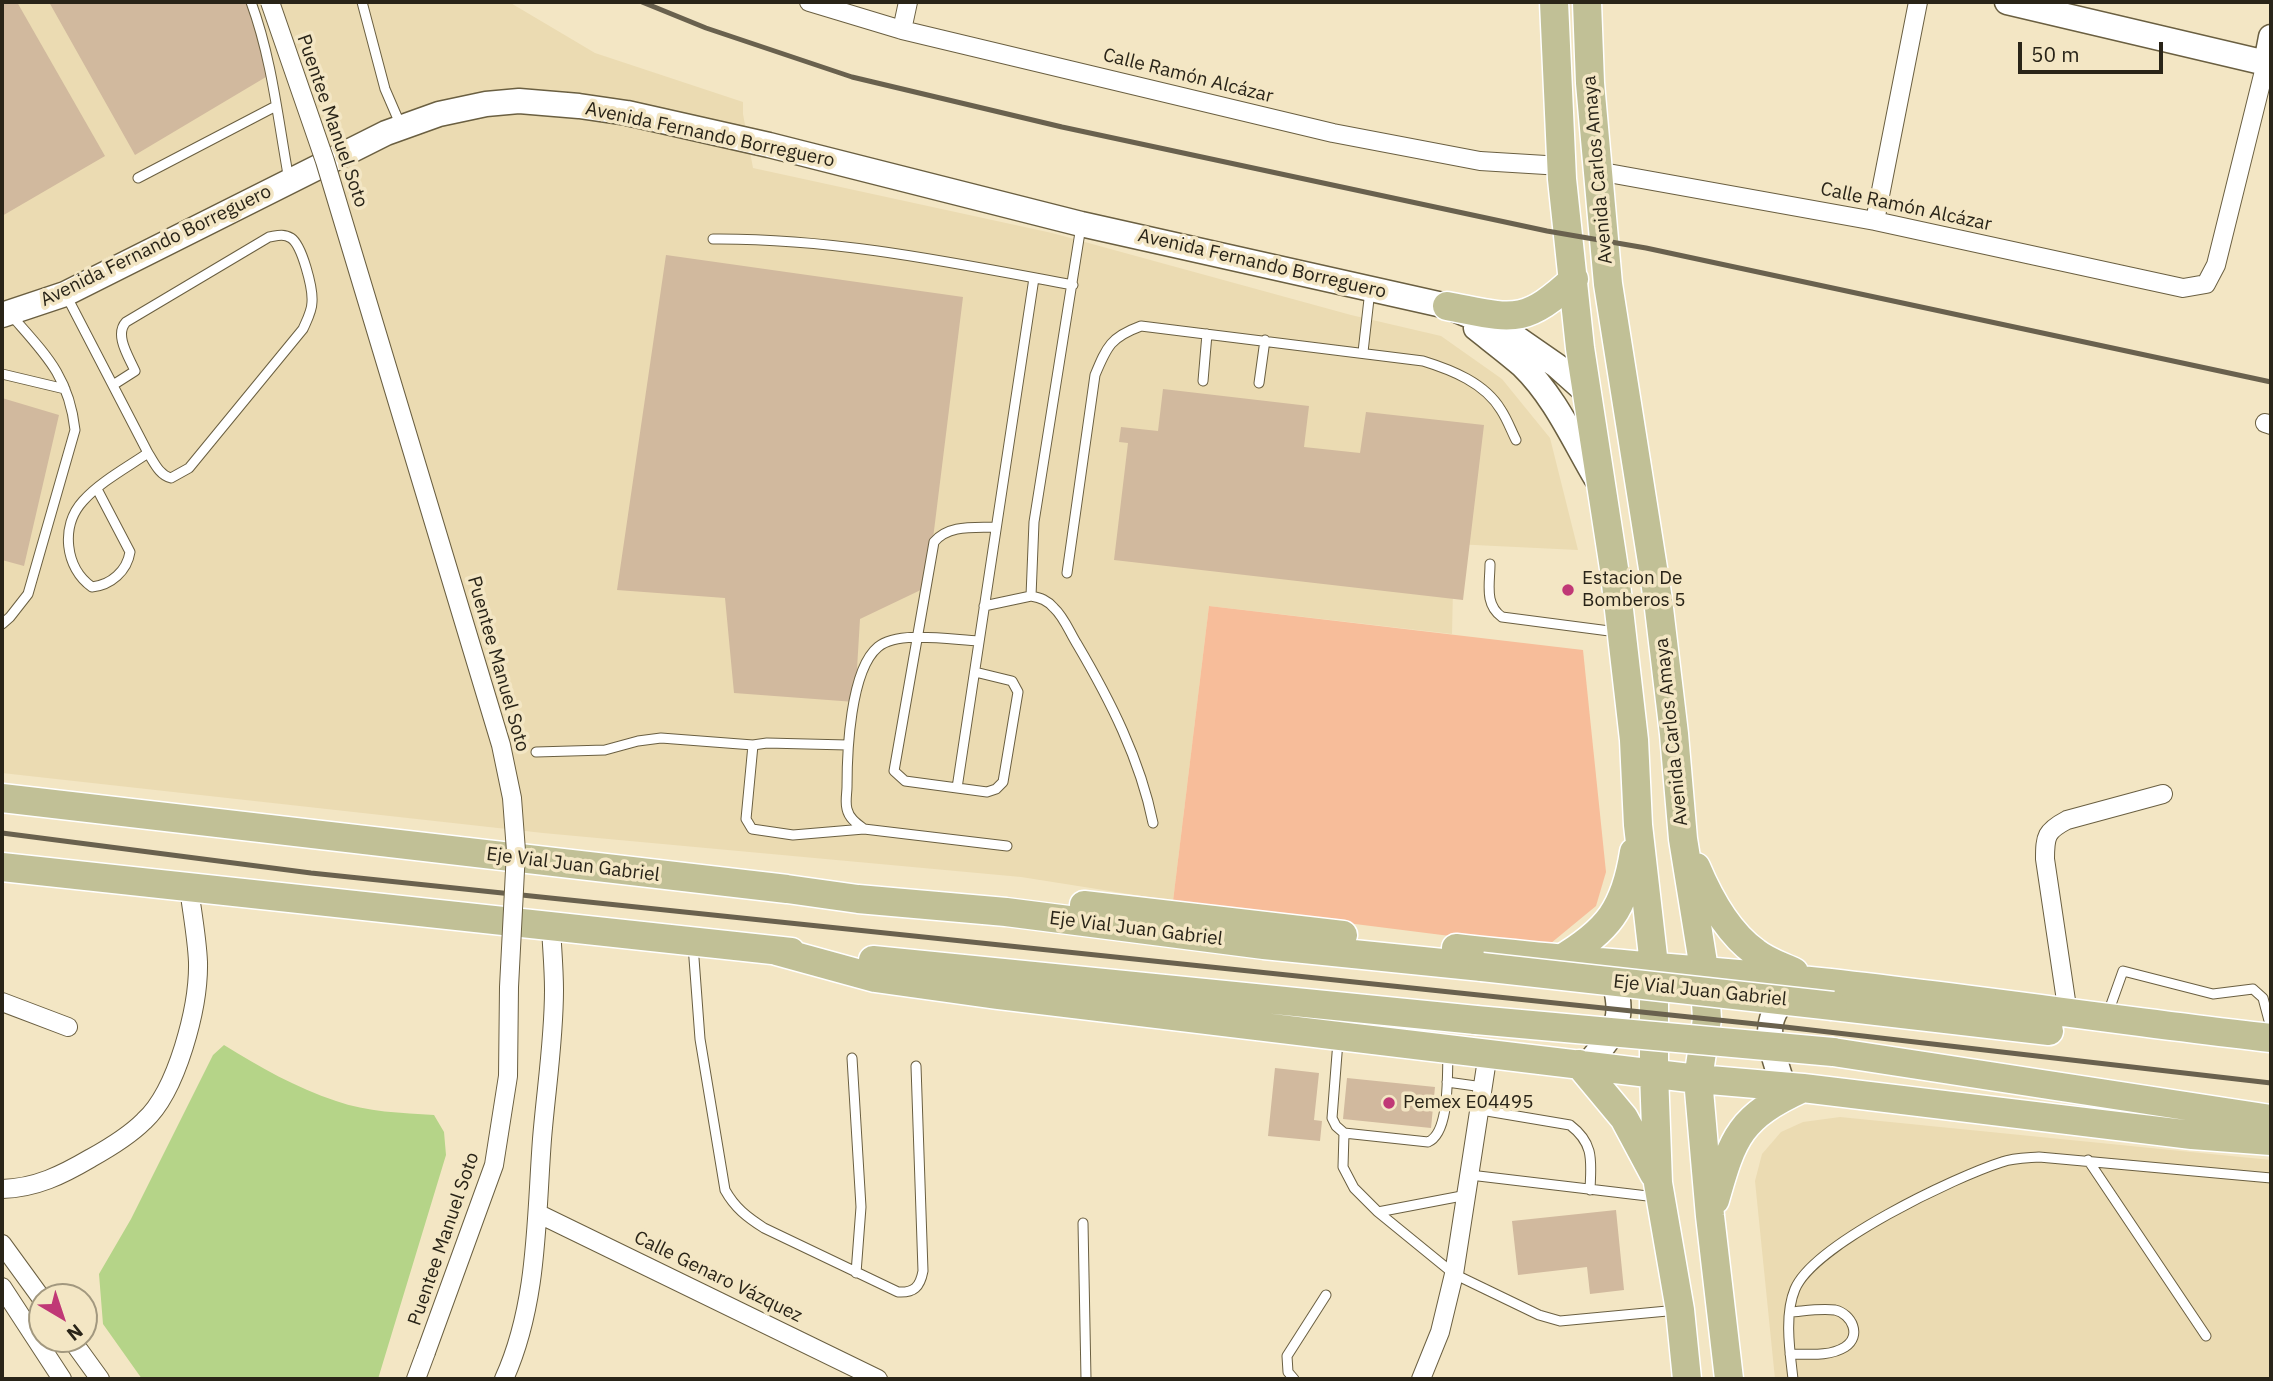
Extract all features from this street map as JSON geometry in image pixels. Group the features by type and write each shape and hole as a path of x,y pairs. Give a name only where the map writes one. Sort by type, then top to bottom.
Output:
{"main road":[{"name":"Avenida Carlos Amaya","path":"1554,2 1562,166 1585,391 1615,575 1634,740 1638,825 1654,965 1654,1073 1660,1190 1680,1310 1687,1379"},
{"name":"Avenida Carlos Amaya","path":"1587,2 1590,83 1608,284 1653,570 1674,734 1683,839 1704,969 1707,1019 1698,1079 1710,1216 1730,1379"},
{"path":"2007,2 2266,63 2271,37"},
{"name":"Avenida Fernando Borreguero","path":"6,314 65,294 401,127 439,114 486,104 519,101 627,113 769,145 1081,224 1447,306"},
{"path":"1447,306 1520,315 1544,306 1574,279"},
{"path":"1447,306 1518,338 1557,366 1585,391 1611,427 1630,471 1645,519"},
{"path":"1447,306 1522,366 1548,396 1600,484"},
{"path":"1615,575 1653,570"},
{"path":"1634,740 1674,734"},
{"name":"Eje Vial Juan Gabriel","path":"2,798 858,900 1006,912 1264,946 1482,968 1820,990 2271,1056"},
{"path":"1559,960 1589,942 1606,925 1619,904 1630,875 1638,825"},
{"path":"1683,839 1701,880 1735,934 1755,953 1820,990"},
{"path":"2,867 693,943 1476,1020 1833,1052 2271,1119"},
{"path":"858,900 951,893 1139,910 1559,960 1704,969 1820,990 2106,1018 2271,1038"},
{"path":"773,950 875,978 1698,1079 1793,1087 2192,1135 2271,1141"},
{"path":"1583,1065 1611,1038 1618,1019 1619,998 1609,963"},
{"path":"1793,1087 1769,1037 1771,1020 1777,1005 1820,990"},
{"path":"1583,1065 1624,1118 1660,1190"},
{"path":"1710,1216 1726,1161 1739,1133 1754,1116 1793,1087"}],"street":[{"name":"Puentee Manuel Soto","path":"270,2 325,161 392,379 502,745 512,798 516,851 509,987 508,1076 502,1121 494,1165 416,1379"},
{"name":"Calle Ramón Alcázar","path":"809,2 902,30 1344,136 1480,161 1562,166"},
{"path":"902,30 908,2"},
{"path":"1875,221 1918,2"},
{"name":"Calle Ramón Alcázar","path":"1597,172 1875,221 2183,288 2206,284 2216,265 2266,63"},
{"path":"2068,1014 2045,859 2045,839 2053,828 2067,820 2163,794"},
{"path":"2,1189 22,1188 56,1178 99,1154 145,1121 170,1086 196,997 198,962 189,888"},
{"path":"510,1377 530,1285 539,1214 554,990 551,927"},
{"path":"2,1002 68,1027"},
{"path":"1421,1379 1440,1332 1454,1275 1488,1054"},
{"name":"Calle Genaro Vázquez","path":"539,1214 876,1379"},
{"path":"2,1244 30,1283"},
{"path":"2,1287 62,1379"},
{"path":"81,1353 100,1379"}],"lane":[{"path":"251,2 261,29 289,182"},
{"path":"362,2 385,89 401,127"},
{"path":"138,178 276,106"},
{"path":"1031,596 1034,522 1081,224"},
{"path":"65,294 148,453 165,477 177,477 190,468 303,328 312,302 310,283 297,244 282,234 269,237 126,322 120,334 135,371 113,385"},
{"path":"713,239 763,238 863,248 1073,285"},
{"path":"957,789 1034,278"},
{"path":"1363,352 1370,289"},
{"path":"2,624 29,594 75,430 72,404 53,363 6,314"},
{"path":"1067,573 1095,375 1105,351 1120,333 1141,326 1423,361 1454,371 1482,389 1500,408 1516,440"},
{"path":"1203,381 1207,334"},
{"path":"1259,383 1265,340"},
{"path":"2,374 65,389"},
{"path":"97,489 130,552 122,572 104,586 92,587 84,581 68,553 69,533 81,503 97,489 148,453"},
{"path":"975,672 1012,681 1018,692 1003,782 996,789 987,792 905,781 894,771 934,542 941,534 950,530 996,527"},
{"path":"1490,564 1489,602 1502,617 1622,633"},
{"path":"984,606 1031,596 1044,598 1057,610 1098,679 1133,754 1147,793 1153,823"},
{"path":"864,829 852,820 847,808 847,745 861,676 869,658 878,647 891,639 979,641"},
{"path":"536,752 605,750 661,738 753,745 847,745"},
{"path":"753,745 746,819 752,829 793,835 864,829 1007,845"},
{"path":"693,943 700,1039 725,1190 733,1204 746,1217 898,1292 909,1292 921,1282 923,1271 916,1066"},
{"path":"2106,1018 2123,971 2213,994 2253,989 2263,998 2271,1028"},
{"path":"1338,1036 1332,1118 1344,1133 1428,1142 1435,1139 1443,1123 1448,1049"},
{"path":"852,1058 861,1207 856,1273"},
{"path":"1447,1082 1483,1087"},
{"path":"1480,1110 1570,1125 1588,1144 1591,1159 1590,1191"},
{"path":"1344,1133 1343,1167 1354,1188 1378,1212 1454,1275 1539,1315 1560,1321 1680,1310"},
{"path":"1793,1379 1790,1312 1796,1288 1814,1265 1852,1234 1940,1188 2004,1161 2039,1157 2088,1160 2270,1178"},
{"path":"2088,1160 2206,1336"},
{"path":"1470,1175 1590,1191 1660,1190"},
{"path":"1378,1212 1467,1195"},
{"path":"1083,1223 1086,1379"},
{"path":"1294,1379 1288,1372 1287,1356 1326,1295"},
{"path":"1790,1312 1832,1310 1844,1313 1852,1321 1854,1331 1846,1347 1826,1354 1790,1354"}],"shaded area":[{"path":"2,2 509,2 595,53 743,102 753,168 1052,233 1351,315 1441,336 1502,379 1550,438 1578,550 1454,544 1452,634 1209,606 1173,901 1021,877 543,833 2,773"},
{"path":"1209,606 1583,650 1606,872 1596,906 1545,948 1173,901"},
{"path":"224,1045 292,1083 348,1105 397,1113 434,1115 444,1132 446,1155 378,1379 142,1379 103,1324 99,1274 131,1219 213,1055"},
{"path":"1840,1117 2271,1160 2271,1379 1775,1379 1755,1181 1762,1154 1781,1132 1803,1122"}],"building":[{"path":"2,2 17,2 105,156 2,216"},
{"path":"49,2 251,2 271,74 135,155"},
{"path":"666,255 963,297 927,587 860,619 855,702 734,693 725,598 617,590"},
{"path":"1163,389 1309,406 1304,447 1360,453 1366,412 1484,425 1463,600 1114,560 1128,443 1119,442 1121,427 1158,431"},
{"path":"2,398 59,415 24,566 2,560"},
{"path":"1275,1068 1319,1073 1314,1120 1322,1121 1320,1141 1268,1136"},
{"name":"Pemex E04495","path":"1347,1078 1435,1087 1431,1128 1343,1119"},
{"path":"1616,1210 1624,1290 1590,1294 1587,1267 1518,1275 1512,1221"}],"railway":[{"path":"642,2 706,28 852,77 1062,127 1547,231 1646,248 2271,382"},
{"path":"2,833 311,873 1785,1027 2271,1083"}],"place":[{"name":"Estacion De Bomberos 5","path":"1568,590"},
{"name":"Pemex E04495","path":"1389,1103"}]}
